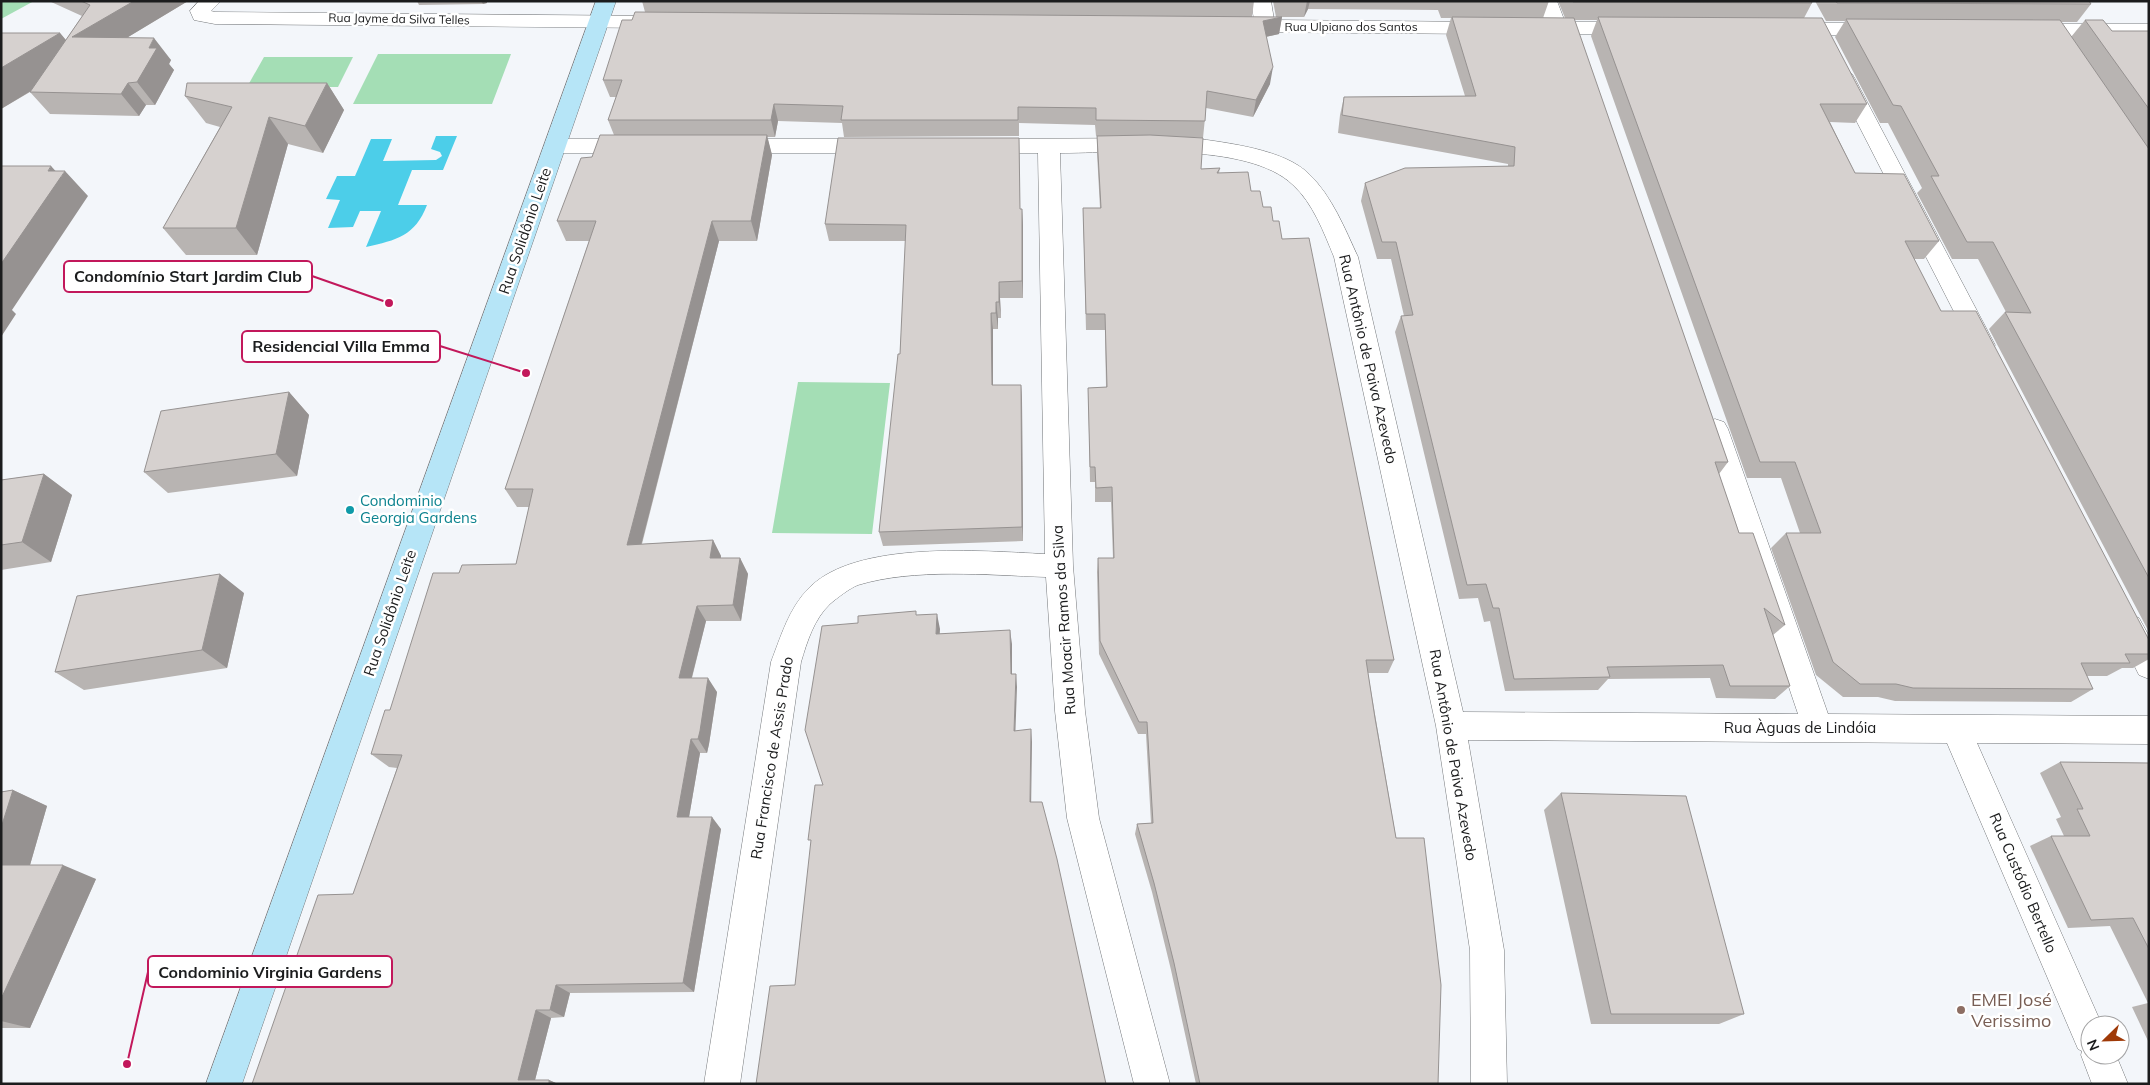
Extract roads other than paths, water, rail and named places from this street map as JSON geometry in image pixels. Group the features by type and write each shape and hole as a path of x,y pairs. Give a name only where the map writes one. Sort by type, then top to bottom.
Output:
{"main road":[{"name":"Rua Solidônio Leite","path":"224,1084 603,11"}],"street":[{"path":"1261,1 1265,26"},
{"path":"1547,1 1572,34"},
{"name":"Rua Jayme da Silva Telles","path":"205,8 216,18 345,10 603,11"},
{"path":"2088,8 2104,30"},
{"path":"603,11 677,22"},
{"path":"1770,29 1814,19 1897,29"},
{"path":"1814,19 1993,365"},
{"name":"Rua Ulpiano dos Santos","path":"1226,26 1513,28 1572,34 1652,28"},
{"path":"2014,30 2059,38 2104,30 2149,30"},
{"name":"Rua Antônio de Paiva Azevedo","path":"960,146 1193,145 1239,152 1275,163 1301,179 1328,216 1346,257 1451,726 1487,950 1489,1084"},
{"path":"555,146 654,146"},
{"path":"713,146 901,146"},
{"name":"Rua Moacir Ramos da Silva","path":"1049,146 1059,566 1070,711 1083,818 1152,1084"},
{"path":"1708,411 1818,728"},
{"name":"Rua Francisco de Assis Prado","path":"722,1084 786,662 799,624 819,596 850,575 891,567 952,562 1059,566"},
{"path":"2117,604 2149,666"},
{"name":"Rua Àguas de Lindóia","path":"1451,726 2149,730"},
{"name":"Rua Custódio Bertello","path":"1956,729 2080,1015"},
{"path":"2102,1065 2110,1084"}],"water":[{"path":"436,136 457,136 443,170 412,170 398,205 427,205 417,224 411,230 396,239 366,247 381,211 360,211 353,227 328,228 340,200 326,199 337,176 355,176 371,139 392,139 383,161 436,160 442,156 440,152 431,149"}],"place":[{"name":"Condomínio Start Jardim Club","path":"389,303"},
{"name":"Residencial Villa Emma","path":"526,373"},
{"name":"Condominio Georgia Gardens","path":"350,510"},
{"name":"EMEI José Verissimo","path":"1961,1010"},
{"name":"Condominio Virginia Gardens","path":"127,1064"}]}
